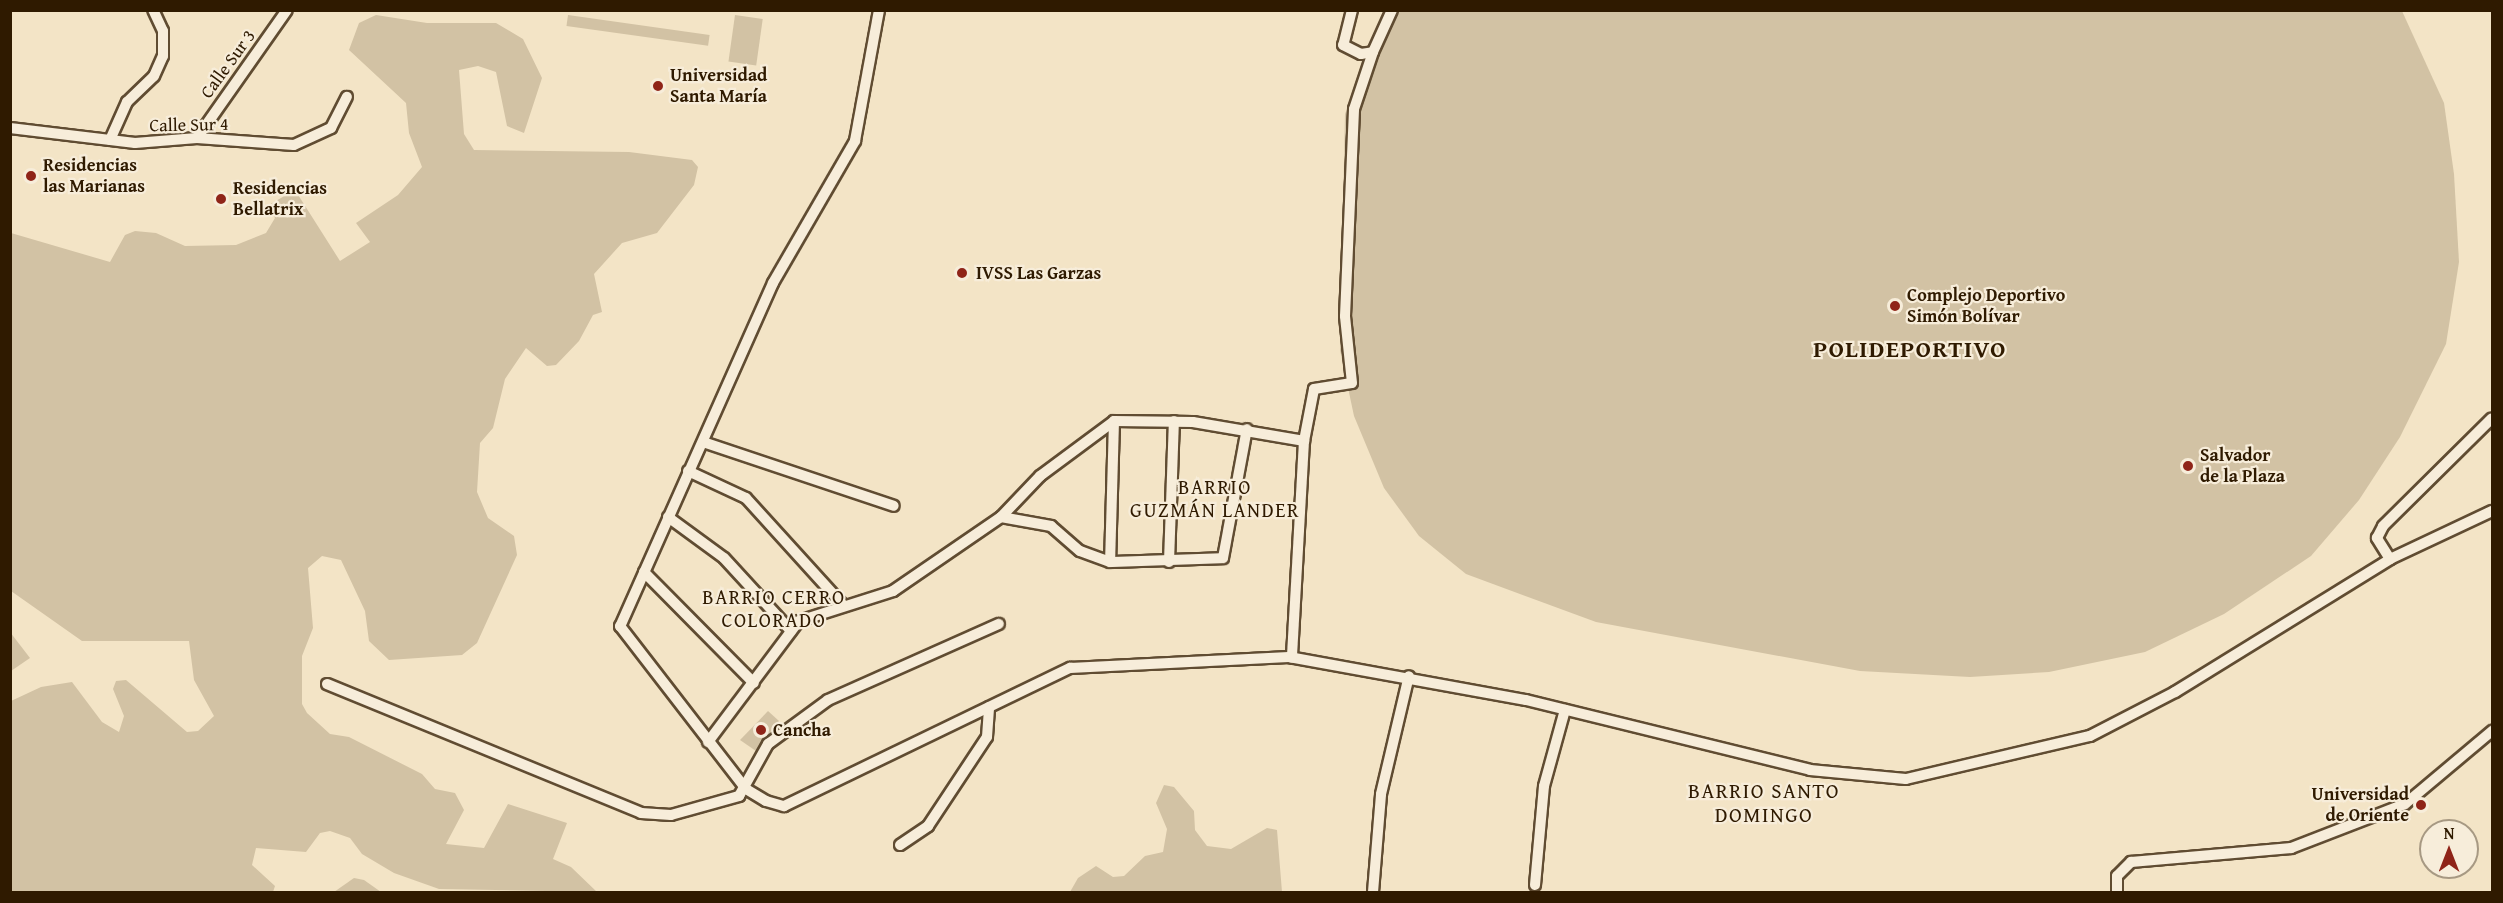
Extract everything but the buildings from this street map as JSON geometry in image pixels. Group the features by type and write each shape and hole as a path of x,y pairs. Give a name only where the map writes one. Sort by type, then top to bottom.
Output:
{"street":[{"path":"110,140 127,102 154,76 163,56 163,31 153,10"},
{"name":"Calle Sur 3","path":"197,138 287,10"},
{"path":"879,10 855,141 772,283 703,442 622,618 623,634 746,789 784,806 1047,677 1094,664 1292,658 1408,676 1565,710 1810,770 1906,779 2090,736 2175,692 2390,559 2493,511"},
{"path":"1352,10 1343,45 1354,54 1373,52"},
{"path":"1292,658 1304,441 1314,389 1352,383 1345,316 1354,110 1373,52 1392,10"},
{"name":"Calle Sur 4","path":"10,128 110,140 197,138 306,142 332,128 347,97"},
{"path":"2390,559 2377,538 2384,526 2493,418"},
{"path":"708,742 791,631 812,613 893,591 1000,517 1040,476 1114,421 1174,421 1247,429 1304,441"},
{"path":"1110,562 1114,421"},
{"path":"1169,562 1174,421"},
{"path":"1000,517 1051,526 1080,551 1110,562 1169,562 1223,558 1247,429"},
{"path":"703,442 894,506"},
{"path":"688,471 746,498 842,604"},
{"path":"668,517 724,558 791,631"},
{"path":"644,572 754,683"},
{"path":"327,684 641,813 671,815 729,800 746,789 752,768 768,744 795,720 828,700 999,624"},
{"path":"1373,892 1381,794 1408,676"},
{"path":"900,845 928,826 987,737 989,706"},
{"path":"1535,885 1544,786 1565,710"},
{"path":"2117,892 2117,876 2132,862 2291,848 2405,804 2493,730"}],"shaded area":[{"name":"Complejo Deportivo Simón Bolívar","path":"1384,11 2402,11 2444,103 2454,174 2459,262 2446,344 2400,437 2359,500 2311,556 2224,614 2145,652 2049,672 1970,677 1860,671 1596,622 1466,574 1419,536 1384,488 1354,416 1340,350 1345,114"},
{"path":"376,15 427,23 496,23 523,39 542,78 524,133 507,126 496,72 478,66 459,70 464,134 474,150 629,152 692,160 698,167 694,185 657,233 622,243 594,274 602,312 593,315 579,341 556,365 547,366 526,348 505,379 493,428 480,443 477,492 488,518 514,536 517,555 477,643 462,655 389,660 369,641 365,611 341,560 322,556 308,568 313,628 302,656 302,704 307,713 330,734 349,737 422,774 435,789 455,793 464,810 446,844 484,848 508,804 567,823 553,859 571,867 597,892 439,889 394,873 362,854 350,838 330,831 320,833 306,852 256,848 252,865 275,886 273,892 11,892 11,701 41,687 72,682 102,722 119,732 124,716 113,689 116,681 126,680 187,732 198,731 214,716 194,680 189,641 82,641 11,591 11,233 110,262 125,235 135,231 156,233 185,246 236,245 266,233 275,218 267,206 295,190 340,261 370,242 356,223 398,195 422,167 409,133 406,103 349,50 359,23"},
{"path":"568,15 710,35 708,46 566,26"},
{"path":"735,15 763,19 756,65 728,62"},
{"path":"10,632 30,658 11,671 10,671"},
{"name":"Cancha","path":"768,711 779,721 756,751 740,740"},
{"path":"1164,785 1174,787 1194,811 1195,830 1207,846 1231,849 1267,828 1277,830 1282,892 1070,892 1078,878 1096,866 1113,877 1124,876 1145,856 1163,852 1167,829 1156,803"},
{"path":"354,878 364,880 381,892 334,892"}],"place":[{"name":"Universidad Santa María","path":"658,86"},
{"name":"Residencias las Marianas","path":"31,176"},
{"name":"Residencias Bellatrix","path":"221,199"},
{"name":"IVSS Las Garzas","path":"962,273"},
{"name":"Complejo Deportivo Simón Bolívar","path":"1895,306"},
{"name":"Salvador de la Plaza","path":"2188,466"},
{"name":"Cancha","path":"761,730"},
{"name":"Universidad de Oriente","path":"2421,805"}],"district":[{"name":"POLIDEPORTIVO","path":"1910,349"},
{"name":"BARRIO GUZMÁN LANDER","path":"1215,498"},
{"name":"BARRIO CERRO COLORADO","path":"774,608"},
{"name":"BARRIO SANTO DOMINGO","path":"1764,803"}]}
